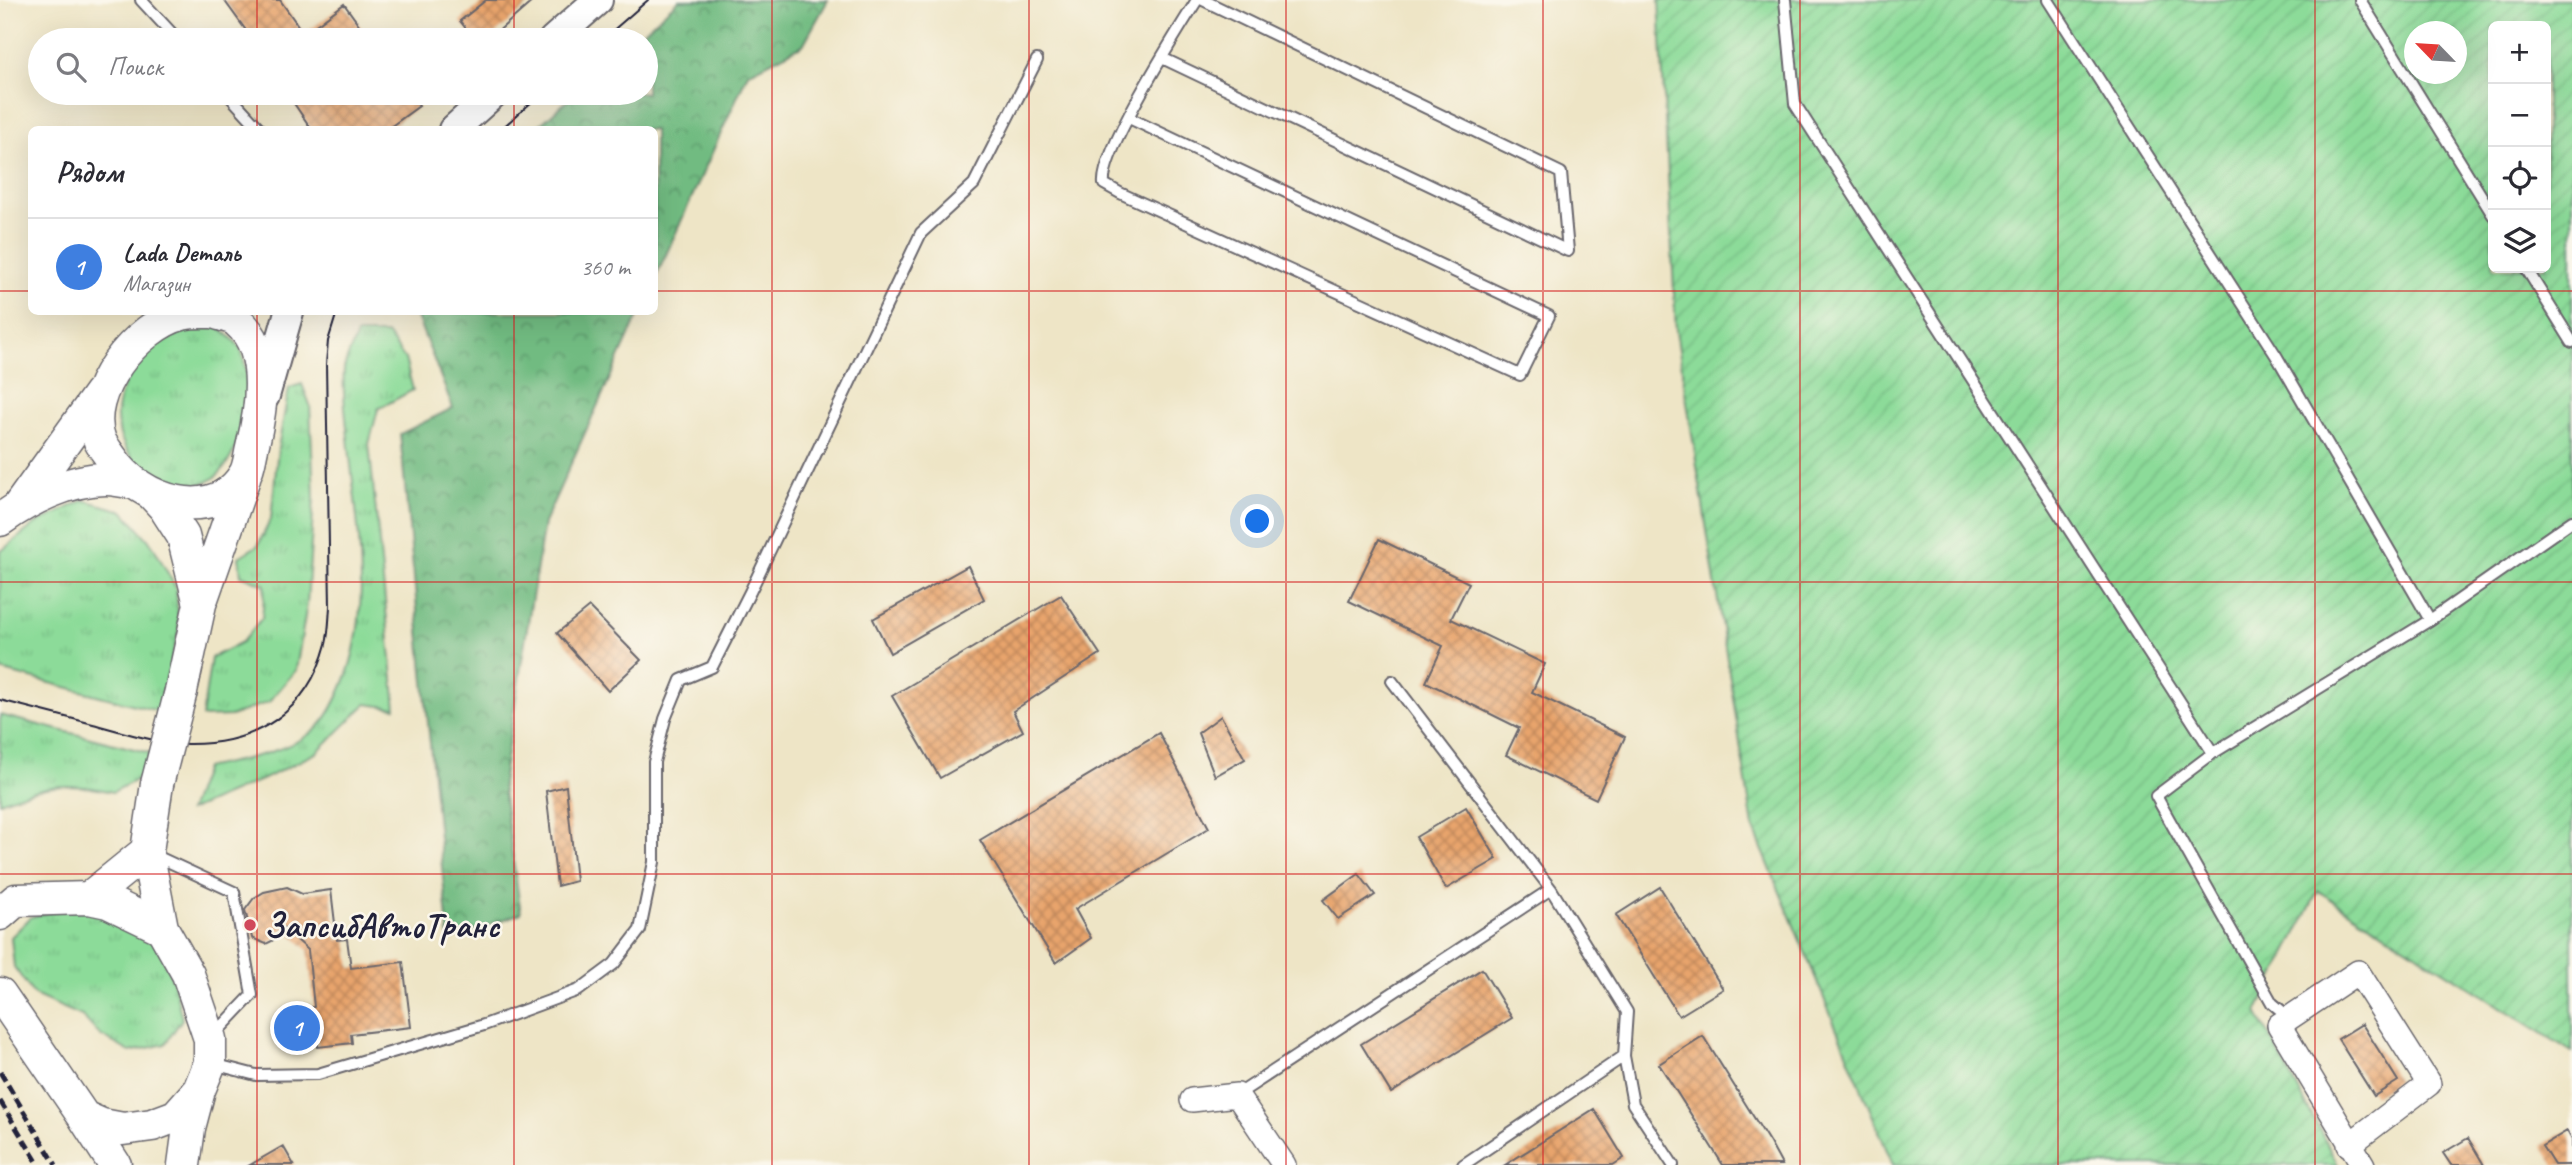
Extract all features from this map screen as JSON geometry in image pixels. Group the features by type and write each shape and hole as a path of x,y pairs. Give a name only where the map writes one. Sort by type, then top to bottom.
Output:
{"main road":[{"path":"10,513 101,393 125,352 164,321 177,315"},
{"path":"184,1165 189,1128 206,1064 188,974 162,928 146,851 157,784 200,604 246,473 262,409 259,359 253,343 238,322 221,315"},
{"path":"101,393 97,421 100,440 118,469 165,508 183,536 200,604"},
{"path":"10,513 80,481 108,478 143,489 170,502 199,503 225,495 246,473"},
{"path":"89,898 146,851"},
{"path":"5,902 89,898 108,902 162,928"},
{"path":"0,994 115,1165"},
{"path":"84,1117 102,1125 123,1129 152,1125 176,1116 206,1064"}],"street":[{"path":"566,28 598,0"},
{"path":"457,126 481,105"},
{"path":"262,409 288,315"},
{"path":"2349,1145 2429,1084 2358,972 2279,1025 2349,1145 2363,1165"},
{"path":"1192,1100 1237,1095 1284,1165"}],"lane":[{"path":"141,0 167,28"},
{"path":"1129,118 1549,316 1520,375 1104,184 1106,166 1129,118 1197,0"},
{"path":"1162,58 1568,251 1561,173 1202,0"},
{"path":"1785,0 1795,104 2213,753"},
{"path":"2048,0 2277,357 2430,620"},
{"path":"2360,0 2490,210"},
{"path":"146,851 234,892 252,995 206,1064 256,1075 318,1074 520,1012 579,990 614,964 640,930 654,862 654,762 664,719 681,680 712,667 921,233 974,184 1037,60"},
{"path":"238,105 257,126"},
{"path":"2529,273 2572,342"},
{"path":"2290,1018 2272,1003 2156,796 2213,753 2430,620 2572,521"},
{"path":"1392,681 1552,889 1627,1012 1624,1056 1633,1104 1673,1165"},
{"path":"1237,1095 1552,889"},
{"path":"1462,1165 1624,1056"}],"green space":[{"path":"679,0 828,0 803,45 748,73 658,272 658,126 538,126 562,105 658,105 658,28 648,28"},
{"path":"1659,0 2572,0 2572,1052 2318,891 2257,1012 2338,1165 1893,1165 1753,827 1676,331"},
{"path":"416,315 639,315 544,523 502,784 521,913 449,940 400,434 453,408"},
{"path":"183,326 219,327 234,340 241,350 248,388 247,413 229,460 217,476 192,486 159,480 133,459 118,428 117,411 124,385 136,361 152,346"},
{"path":"357,334 387,334 405,359 413,390 378,409 369,444 396,708 366,704 316,753 189,811 205,768 260,755 287,746 311,733 326,718 343,685 353,656 361,594 358,531 344,386 345,365"},
{"path":"302,384 310,405 314,497 307,604 296,670 269,702 231,716 202,717 211,658 242,642 262,618 265,585 241,575 239,557 258,545 271,519 278,448 289,388"},
{"path":"84,500 123,511 152,544 176,588 179,630 158,711 0,670 0,552 35,524"},
{"path":"0,715 150,753 142,777 113,792 56,786 0,802"},
{"path":"59,910 99,910 148,933 163,954 174,984 182,1019 165,1044 130,1052 100,1035 82,1016 34,995 14,967 11,937 31,917"}],"building":[{"path":"224,0 280,0 300,28 244,28"},
{"path":"486,0 534,0 502,28 466,28 460,21"},
{"path":"344,4 361,28 312,28"},
{"path":"295,105 419,106 392,126 309,126"},
{"path":"1379,539 1469,583 1451,619 1545,664 1532,692 1625,737 1596,799 1506,755 1519,728 1426,682 1443,646 1349,601"},
{"path":"968,566 984,599 890,653 873,619"},
{"path":"1061,595 1100,654 1013,711 1023,731 940,778 892,696"},
{"path":"589,607 641,660 608,691 557,633"},
{"path":"1221,716 1245,759 1215,776 1198,733"},
{"path":"1159,733 1209,828 1075,909 1091,938 1056,963 980,840"},
{"path":"566,786 576,881 557,886 546,791"},
{"path":"1466,807 1497,859 1446,889 1416,837"},
{"path":"1359,874 1375,895 1338,919 1323,900"},
{"path":"287,887 302,894 331,890 337,940 347,939 351,968 403,962 411,1027 351,1034 352,1043 318,1047 317,1039 293,1041 281,1037 276,1023 279,1016 285,1012 314,1007 308,950 284,928 266,944 252,938 245,910 254,898 264,892"},
{"path":"1660,887 1723,989 1679,1016 1616,915"},
{"path":"1482,969 1512,1018 1391,1093 1361,1044"},
{"path":"2362,1024 2398,1081 2374,1096 2338,1039"},
{"path":"1703,1036 1782,1165 1723,1165 1659,1064"},
{"path":"1594,1109 1624,1158 1613,1165 1505,1165"},
{"path":"2567,1131 2572,1140 2572,1165 2554,1165 2542,1146"},
{"path":"2468,1138 2484,1165 2451,1165 2443,1153"},
{"path":"283,1146 294,1165 250,1165"}],"tram line":[{"path":"616,28 648,0"},
{"path":"505,126 528,105"},
{"path":"0,700 140,737 187,744 212,743 257,731 292,706 318,668 328,630 330,607 326,364 328,341 336,315"}],"railway":[{"path":"0,1072 56,1165"},
{"path":"0,1101 39,1165"}],"place":[{"name":"ЗапсибАвтоТранс","path":"250,925"},
{"name":"Lada Dеталь","path":"297,1028"}]}
